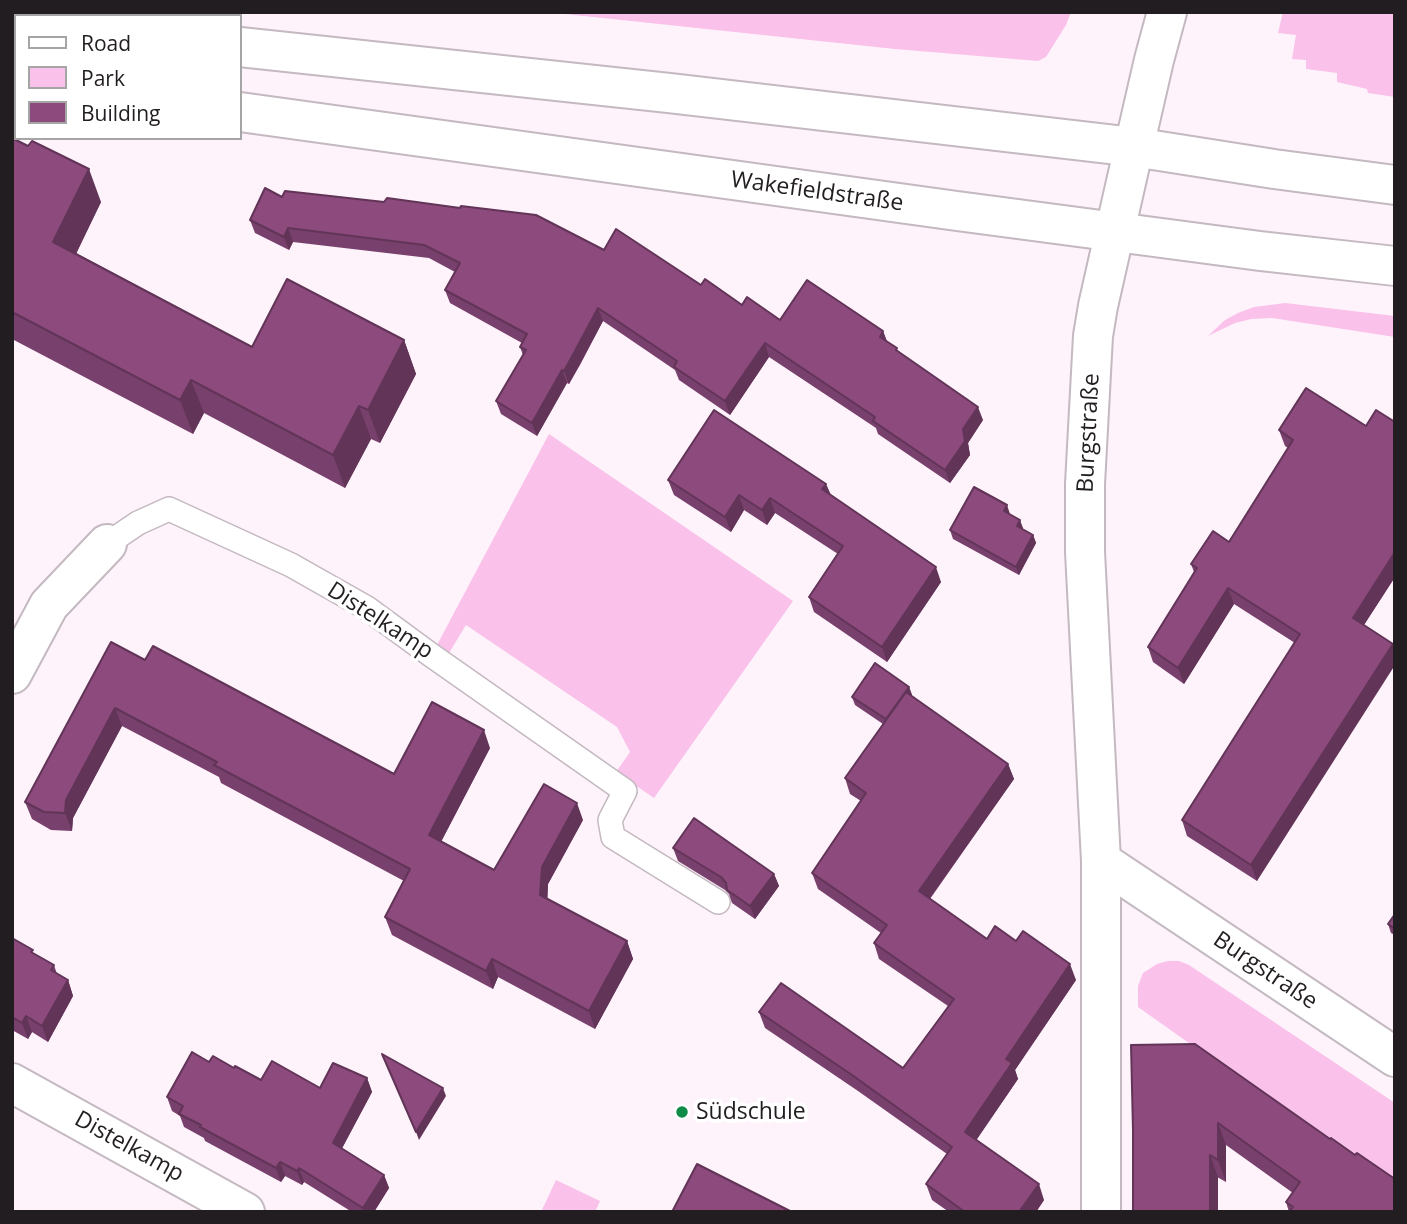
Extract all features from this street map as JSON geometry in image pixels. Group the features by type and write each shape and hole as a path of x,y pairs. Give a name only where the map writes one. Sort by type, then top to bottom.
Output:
{"main road":[{"name":"Burgstraße","path":"1101,1212 1101,862 1085,552 1093,336 1133,147 1167,12"},
{"path":"242,47 1133,147 1395,185"},
{"name":"Wakefieldstraße","path":"242,112 848,197 1260,251 1395,265"},
{"name":"Distelkamp","path":"12,674 49,606 107,544"},
{"name":"Burgstraße","path":"1101,862 1395,1057"},
{"name":"Distelkamp","path":"12,1083 245,1212"}],"lane":[{"name":"Distelkamp","path":"107,544 138,523 169,509 290,565 367,608 625,791 610,820 613,837 718,902"}],"green space":[{"path":"546,12 1071,12 1046,57 1038,61 895,49"},
{"path":"1283,12 1395,12 1395,97 1368,93 1367,89 1337,82 1337,73 1306,69 1306,60 1292,59 1296,35 1278,33"},
{"path":"1285,303 1395,316 1395,337 1272,318 1235,323 1208,336 1225,320 1238,313 1254,307"},
{"path":"549,434 793,601 654,798 616,772 630,752 617,727 466,625 449,653 437,645"},
{"path":"1168,961 1189,965 1395,1103 1395,1189 1138,1007 1138,986 1143,973"},
{"path":"556,1180 600,1201 595,1212 541,1212"}],"building":[{"path":"12,138 28,146 32,141 89,169 53,242 252,347 287,279 404,340 368,410 359,406 333,455 191,380 180,400 12,312"},
{"path":"265,188 282,197 285,191 384,202 387,198 536,215 604,250 616,229 701,285 705,279 742,305 747,297 780,320 807,280 883,331 880,337 897,348 896,350 978,407 963,429 965,441 945,470 873,421 875,417 765,343 725,401 674,367 677,361 598,308 532,423 496,401 526,350 520,347 527,334 445,290 460,263 424,245 288,228 284,237 250,220"},
{"path":"1306,388 1366,426 1376,410 1395,422 1395,552 1353,618 1393,644 1251,865 1182,820 1300,634 1228,588 1178,668 1148,647 1197,568 1191,564 1213,531 1229,542 1293,440 1279,430"},
{"path":"714,410 826,484 822,489 936,567 882,647 809,597 843,546 770,498 762,510 739,495 725,517 668,480"},
{"path":"974,487 1007,505 1004,511 1020,520 1017,526 1033,535 1016,567 950,530"},
{"path":"111,642 145,660 153,646 394,774 432,702 484,730 429,835 494,870 544,784 577,803 542,867 540,895 627,941 589,1011 492,959 486,971 385,917 410,869 214,765 217,762 115,708 66,800 65,813 44,812 25,802"},
{"path":"875,663 909,687 886,719 852,697"},
{"path":"906,692 1008,764 919,891 987,939 995,926 1016,941 1023,931 1070,964 1006,1059 1012,1063 965,1132 1039,1184 1019,1212 965,1212 926,1184 952,1147 759,1012 781,983 903,1068 954,999 874,943 887,925 812,873 866,793 845,778"},
{"path":"694,818 774,874 750,906 727,890 721,877 673,848"},
{"path":"1395,914 1395,929 1388,924"},
{"path":"12,938 54,965 51,970 68,980 42,1026 26,1016 22,1023 12,1017"},
{"path":"1195,1044 1330,1139 1355,1155 1357,1153 1395,1179 1395,1212 1289,1212 1293,1207 1286,1202 1300,1182 1218,1123 1218,1160 1210,1155 1210,1212 1133,1212 1131,1045"},
{"path":"192,1052 209,1062 213,1056 261,1080 272,1061 320,1088 333,1063 367,1078 333,1143 384,1175 363,1208 299,1168 297,1171 280,1162 276,1168 179,1114 183,1106 167,1097"},
{"path":"382,1054 443,1088 416,1132"},
{"path":"697,1164 792,1212 672,1212"}],"place":[{"name":"Südschule","path":"682,1112"}]}
